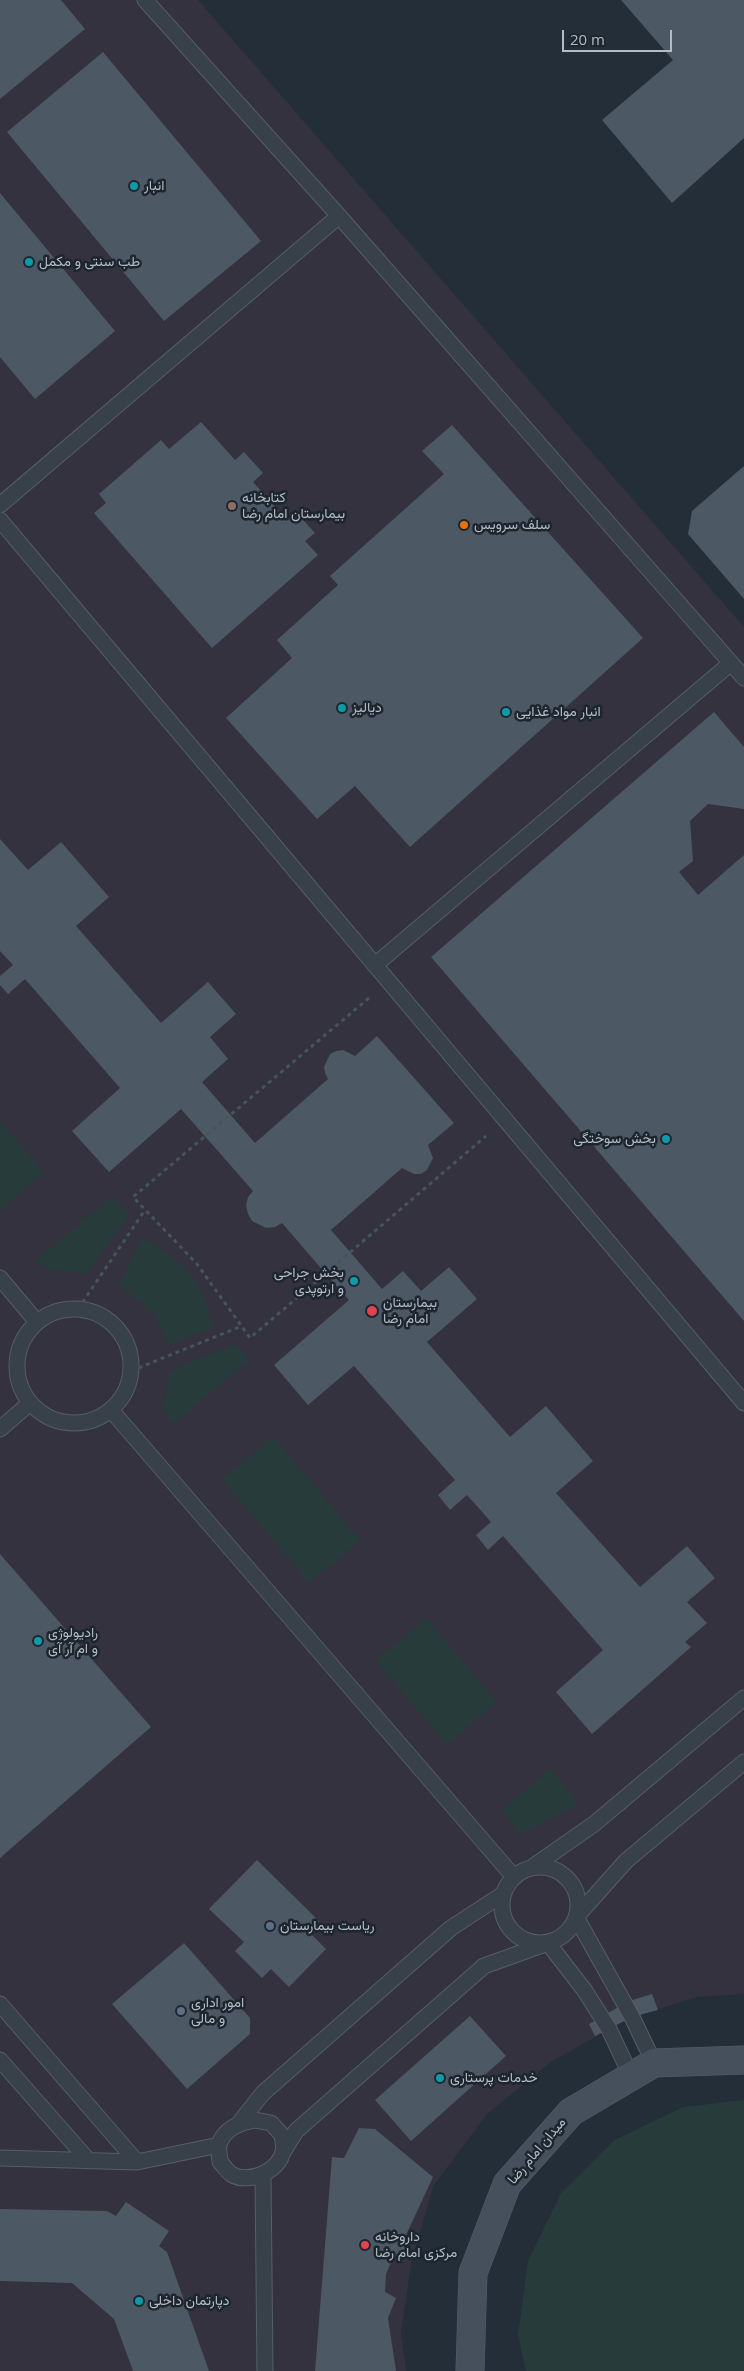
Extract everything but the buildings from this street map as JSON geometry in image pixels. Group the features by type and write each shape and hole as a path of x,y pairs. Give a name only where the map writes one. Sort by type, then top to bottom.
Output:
{"main road":[{"name":"میدان امام رضا","path":"470,2371 473,2273 508,2184 570,2112 642,2070 744,2060"}],"lane":[{"path":"144,0 339,216 744,678"},
{"path":"0,505 339,216"},
{"path":"0,520 744,1403"},
{"path":"375,965 731,662"},
{"path":"0,1278 37,1322"},
{"path":"78,1309 93,1312 106,1319 117,1329 125,1342 131,1371 128,1386 121,1399 111,1410 99,1418 69,1423 48,1417 30,1403 22,1391 17,1361 20,1347 26,1334 37,1322 63,1310 78,1309"},
{"path":"0,1430 30,1403"},
{"path":"111,1410 514,1877"},
{"path":"744,1698 594,1824 531,1868 514,1877 503,1894 451,1928 263,2093 240,2122 228,2132 219,2145 220,2162 232,2175 248,2177 263,2175 275,2166 296,2131 484,1966 548,1943 566,1934 576,1917 626,1861 744,1762"},
{"path":"531,1868 551,1868 568,1879 577,1897 576,1917 632,2017 642,2070"},
{"path":"503,1894 502,1913 511,1931 528,1942 548,1943 585,1991 609,2029 642,2070"},
{"path":"0,2004 137,2162"},
{"path":"0,2060 89,2161"},
{"path":"240,2122 255,2120 271,2123 282,2135 283,2152"},
{"path":"0,2158 137,2162 219,2145"},
{"path":"263,2175 265,2371"}],"path":[{"path":"389,982 133,1197 197,1264 250,1338 505,1119"},
{"path":"78,1309 145,1210"},
{"path":"131,1371 242,1326"}],"shaded area":[{"name":"بیمارستان امام رضا","path":"0,0 198,0 744,627 744,1994 697,1997 632,2017 552,2061 487,2114 434,2185 412,2258 401,2333 406,2371 0,2371"}],"green space":[{"path":"0,1120 44,1173 0,1210"},
{"path":"113,1196 129,1215 87,1273 47,1270 36,1260"},
{"path":"142,1238 169,1255 190,1274 204,1297 213,1328 167,1345 160,1324 150,1310 137,1298 119,1286"},
{"path":"235,1344 249,1360 174,1424 163,1410 170,1371"},
{"path":"273,1437 360,1540 309,1583 222,1479"},
{"path":"426,1618 497,1702 447,1744 376,1661"},
{"path":"550,1769 579,1804 520,1834 502,1810"},
{"path":"744,2100 744,2371 526,2371 518,2335 528,2261 561,2193 615,2140 683,2107"}],"place":[{"name":"انبار","path":"134,186"},
{"name":"طب سنتی و مکمل","path":"29,262"},
{"name":"کتابخانه بیمارستان امام رضا","path":"232,506"},
{"name":"سلف سرویس","path":"464,525"},
{"name":"دیالیز","path":"342,708"},
{"name":"انبار مواد غذایی","path":"506,712"},
{"name":"بخش سوختگی","path":"666,1139"},
{"name":"بخش جراحی و ارتوپدی","path":"354,1281"},
{"name":"بیمارستان امام رضا","path":"372,1311"},
{"name":"رادیولوژی و ام آر آی","path":"38,1641"},
{"name":"ریاست بیمارستان","path":"270,1926"},
{"name":"امور اداری و مالی","path":"181,2011"},
{"name":"خدمات پرستاری","path":"440,2078"},
{"name":"داروخانه مرکزی امام رضا","path":"365,2245"},
{"name":"دپارتمان داخلی","path":"139,2301"}]}
